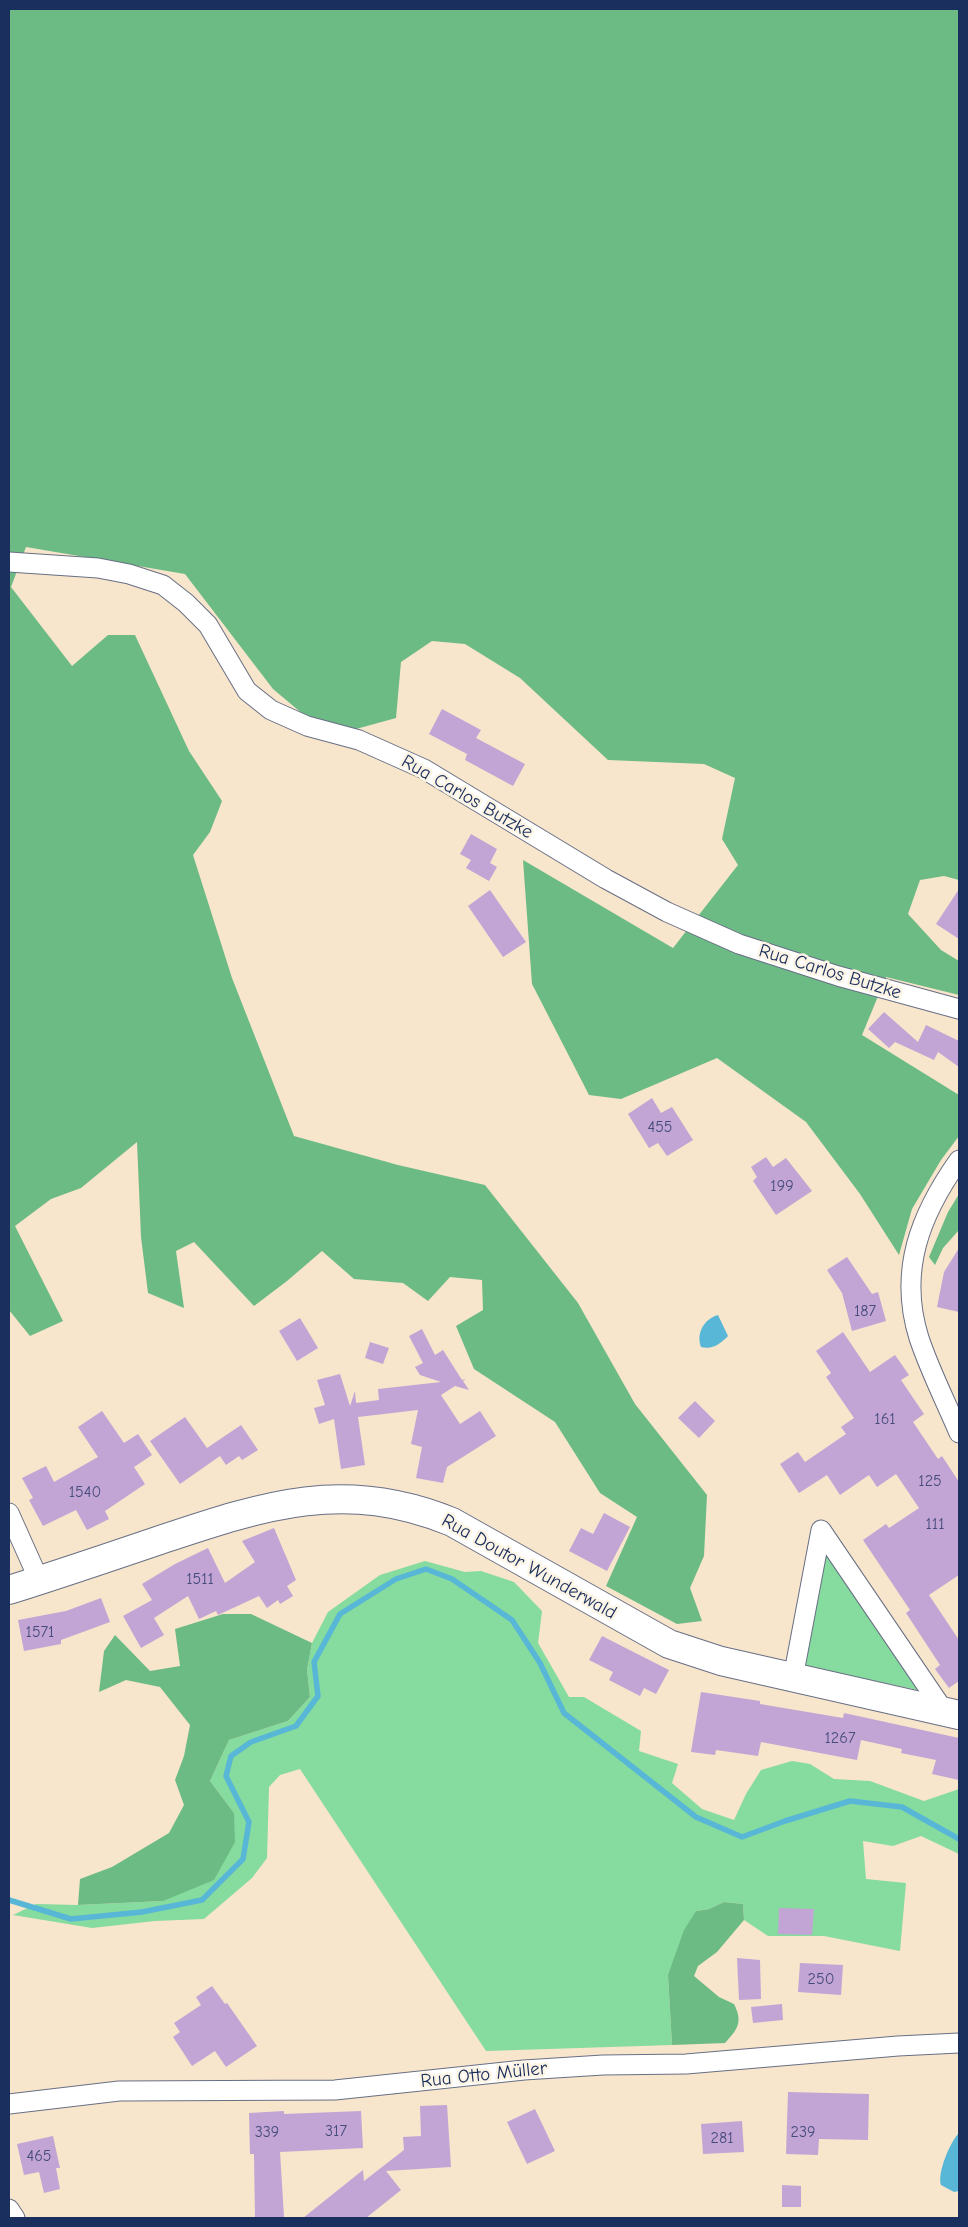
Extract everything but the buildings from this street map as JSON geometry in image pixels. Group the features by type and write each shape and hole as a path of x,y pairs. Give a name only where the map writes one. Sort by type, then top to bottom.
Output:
{"street":[{"name":"Rua Carlos Butzke","path":"9,562 98,568 129,574 163,585 186,603 208,625 247,691 271,710 307,726 358,740 424,769 606,879 667,912 730,940 838,976 959,1009"},
{"path":"959,1160 937,1196 923,1227 913,1253 910,1277 912,1304 919,1338 959,1433"},
{"name":"Rua Doutor Wunderwald","path":"9,1590 230,1516 271,1506 324,1499 388,1502 425,1511 452,1522 669,1644 721,1661 952,1713"},
{"path":"9,1513 39,1580"},
{"path":"793,1678 821,1530 952,1713"},
{"name":"Rua Otto Müller","path":"9,2104 119,2090 335,2090 524,2070 686,2064 898,2046 959,2043"},
{"path":"9,2209 15,2218"}],"green space":[{"path":"9,9 959,9 959,880 944,876 920,880 908,914 941,950 959,961 959,995 886,977 862,1035 959,1095 959,1136 941,1160 912,1209 899,1255 860,1194 806,1122 717,1058 621,1099 589,1095 532,984 523,860 673,948 738,865 722,839 735,778 704,764 608,760 520,678 465,644 432,641 401,662 396,718 356,729 304,715 273,689 185,574 26,547 11,587 72,666 108,635 135,635 189,751 222,801 210,832 193,855 232,978 294,1136 398,1165 485,1185 578,1303 635,1404 707,1495 704,1556 690,1588 702,1621 677,1624 606,1586 637,1517 600,1493 555,1422 474,1369 456,1326 483,1310 482,1280 450,1277 428,1301 403,1283 354,1279 322,1251 254,1306 194,1242 176,1251 184,1308 148,1293 141,1237 137,1142 81,1188 51,1199 15,1226 63,1321 30,1336 9,1310"},
{"path":"959,1194 959,1230 943,1248 935,1265 929,1257 948,1212"},
{"path":"825,1552 918,1690 804,1666"},
{"path":"425,1561 465,1572 481,1571 514,1582 542,1611 538,1643 569,1697 584,1697 641,1731 639,1751 678,1764 672,1783 702,1809 734,1820 746,1794 761,1770 792,1761 810,1764 834,1779 870,1781 924,1801 959,1789 959,1854 921,1836 893,1846 863,1841 866,1879 906,1883 900,1951 824,1936 768,1936 744,1920 743,1904 724,1902 709,1909 696,1911 668,1975 672,2045 486,2051 300,1769 280,1775 269,1787 267,1858 252,1878 204,1919 155,1921 92,1928 13,1915 36,1904 78,1905 163,1901 234,1813 210,1781 229,1740 288,1721 310,1697 307,1670 312,1643 328,1612 380,1575"},
{"path":"223,1614 251,1614 312,1643 307,1670 310,1697 288,1721 229,1740 210,1781 234,1813 235,1842 214,1880 163,1901 78,1905 80,1879 112,1867 169,1833 184,1805 175,1780 184,1756 190,1725 160,1687 126,1680 99,1692 104,1651 115,1635 150,1671 180,1666 175,1629"},
{"path":"724,1902 743,1904 744,1920 717,1952 698,1966 694,1976 719,1997 734,2004 737,2010 738,2025 725,2043 672,2045 668,1975 684,1930 696,1911 709,1909"}],"water":[{"path":"718,1315 728,1336 716,1346 709,1348 701,1347 700,1332 702,1327"},
{"path":"959,2133 959,2191 954,2192 941,2185 940,2180 945,2158 955,2137"}],"waterway":[{"path":"9,1900 71,1919 142,1912 202,1900 243,1859 249,1822 226,1776 231,1756 251,1742 296,1726 318,1696 314,1662 340,1614 396,1579 426,1569 452,1579 512,1620 540,1663 564,1713 696,1817 742,1837 785,1821 850,1801 902,1807 959,1839"}]}
